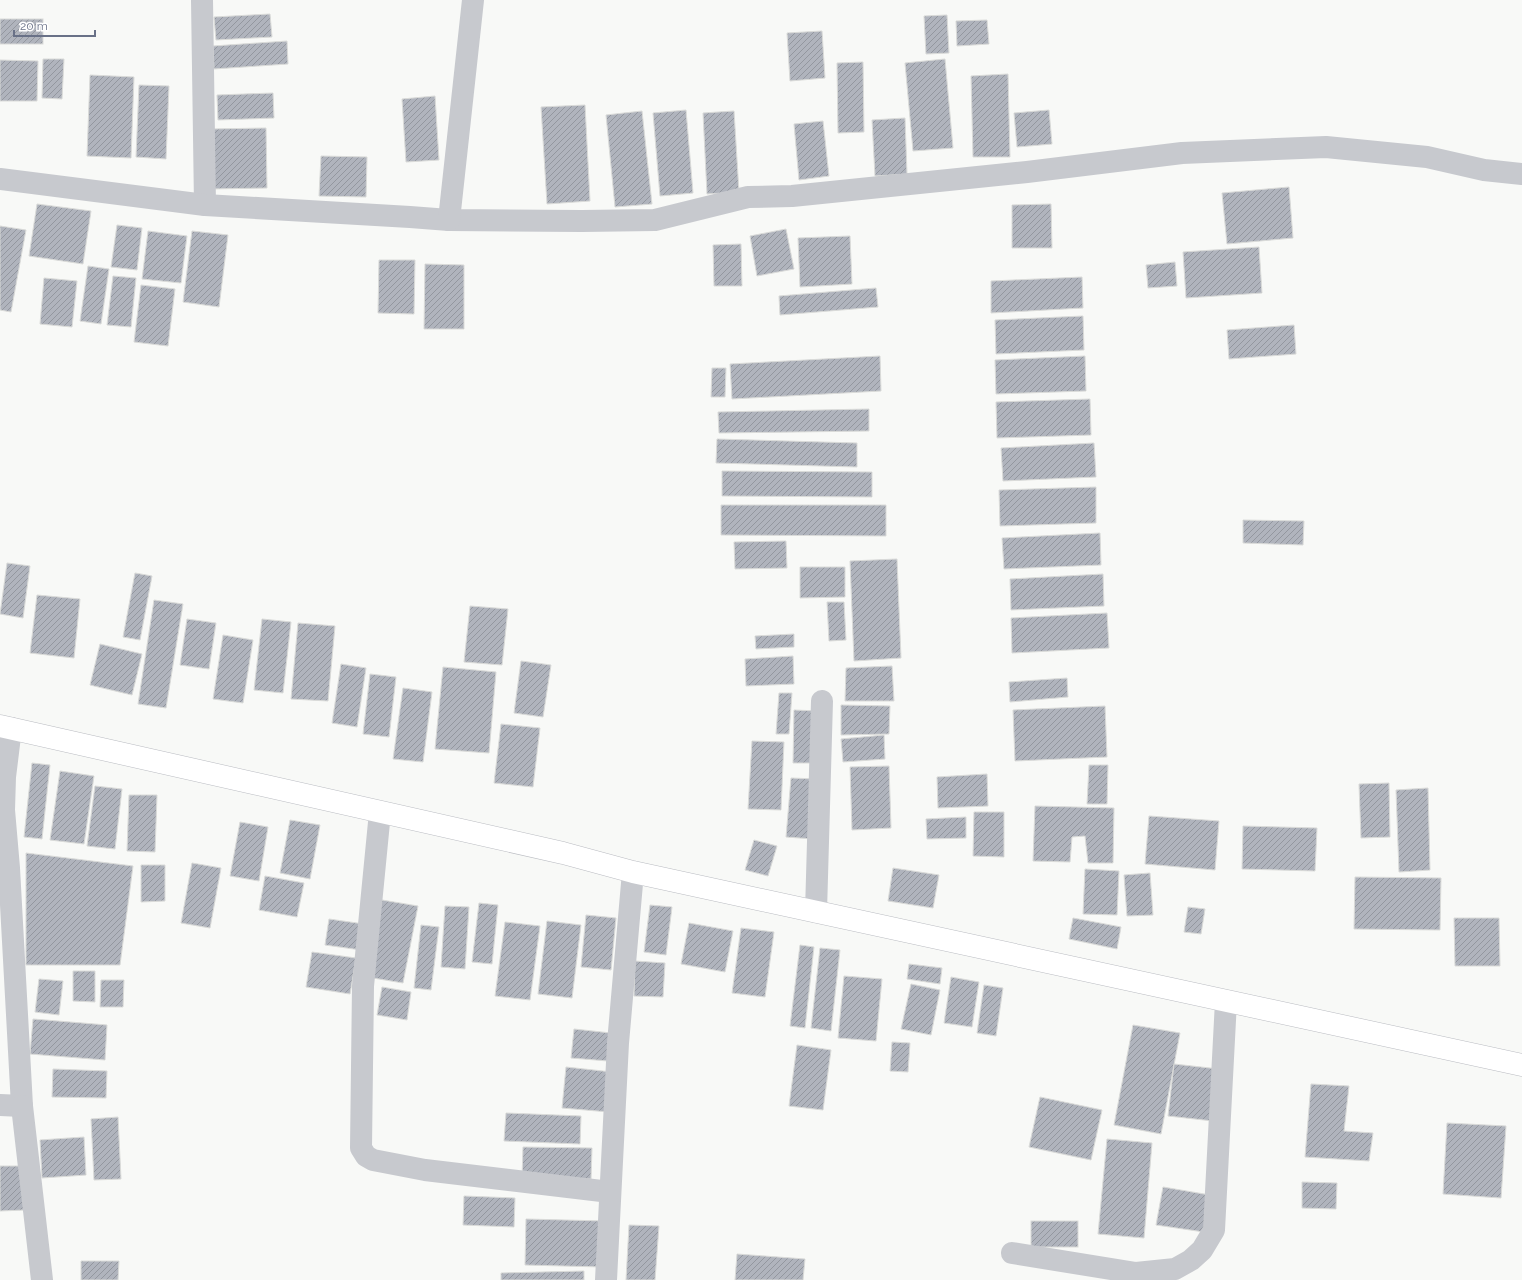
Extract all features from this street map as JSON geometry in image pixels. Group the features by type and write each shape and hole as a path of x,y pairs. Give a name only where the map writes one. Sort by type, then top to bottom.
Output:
{"main road":[{"path":"5,727 563,853 633,872 1522,1066"}],"street":[{"path":"202,0 206,205"},
{"path":"449,220 473,0"},
{"path":"0,179 206,205 410,216 449,220 655,220 748,197 799,196 1027,172 1182,153 1326,147 1427,157 1484,170 1522,174"},
{"path":"816,912 822,701"},
{"path":"5,727 4,810 9,868 22,1106 42,1280"},
{"path":"380,812 363,986 361,1148 366,1156 373,1160 425,1170 610,1192"},
{"path":"606,1280 618,1042 633,872"},
{"path":"1012,1253 1136,1273 1174,1269 1191,1260 1202,1250 1214,1230 1226,1001"},
{"path":"0,1105 22,1106"}],"building":[{"path":"270,14 272,37 216,40 214,17"},
{"path":"947,15 949,53 926,54 924,16"},
{"path":"0,19 43,19 43,44 0,44"},
{"path":"987,20 989,44 957,46 956,21"},
{"path":"822,31 825,78 790,81 787,33"},
{"path":"287,41 288,64 214,69 213,46"},
{"path":"43,59 64,59 62,99 42,98"},
{"path":"945,59 953,148 913,151 905,63"},
{"path":"0,60 38,61 37,101 0,101"},
{"path":"863,62 864,132 838,133 837,63"},
{"path":"1008,74 1010,157 973,157 971,76"},
{"path":"90,75 134,77 131,158 87,156"},
{"path":"139,85 169,86 166,159 136,157"},
{"path":"273,93 274,118 218,120 217,95"},
{"path":"435,96 439,160 406,162 402,99"},
{"path":"585,105 590,201 547,204 541,107"},
{"path":"686,110 693,193 660,196 653,113"},
{"path":"1049,110 1052,144 1017,147 1014,113"},
{"path":"642,111 652,204 615,207 606,115"},
{"path":"734,111 739,192 707,194 703,113"},
{"path":"905,118 907,174 875,176 872,120"},
{"path":"823,121 829,176 799,180 794,124"},
{"path":"266,128 267,188 211,189 209,129"},
{"path":"321,156 367,157 366,197 319,196"},
{"path":"1289,187 1293,238 1227,244 1222,193"},
{"path":"37,204 91,211 83,264 29,256"},
{"path":"1051,204 1052,248 1012,248 1012,205"},
{"path":"117,225 142,228 137,270 111,267"},
{"path":"0,226 26,230 11,312 0,310"},
{"path":"786,229 794,269 757,276 750,236"},
{"path":"148,231 187,236 181,283 142,279"},
{"path":"192,231 228,235 219,307 183,302"},
{"path":"850,236 852,284 800,287 798,238"},
{"path":"741,244 742,286 714,286 713,245"},
{"path":"1259,247 1262,293 1186,298 1183,252"},
{"path":"379,260 415,260 414,314 378,313"},
{"path":"1175,262 1177,286 1148,288 1146,265"},
{"path":"425,264 464,265 464,329 424,329"},
{"path":"88,266 109,269 101,324 80,321"},
{"path":"113,276 136,278 131,327 107,325"},
{"path":"1082,277 1083,308 991,313 991,281"},
{"path":"44,278 77,281 72,327 40,324"},
{"path":"141,285 175,289 168,346 134,342"},
{"path":"876,288 878,307 780,315 779,296"},
{"path":"1083,316 1084,350 996,354 995,320"},
{"path":"1294,325 1296,354 1229,359 1227,330"},
{"path":"880,356 881,391 732,399 730,364"},
{"path":"1085,356 1086,391 996,394 995,360"},
{"path":"712,368 726,368 725,397 711,397"},
{"path":"1090,399 1091,435 997,438 996,402"},
{"path":"869,409 869,431 719,433 718,412"},
{"path":"717,439 857,443 857,467 716,463"},
{"path":"1094,443 1096,477 1003,481 1001,448"},
{"path":"722,471 872,472 872,497 722,496"},
{"path":"1096,487 1096,523 1000,526 999,490"},
{"path":"721,505 886,505 886,536 721,535"},
{"path":"1243,520 1304,521 1303,545 1243,543"},
{"path":"1100,533 1101,565 1004,569 1002,538"},
{"path":"786,541 787,568 735,569 734,542"},
{"path":"897,559 901,658 854,661 850,561"},
{"path":"7,563 30,566 23,618 0,614"},
{"path":"800,567 845,567 845,597 800,598"},
{"path":"135,573 152,576 140,640 123,637"},
{"path":"1103,574 1104,606 1011,610 1010,579"},
{"path":"37,595 80,599 74,658 30,653"},
{"path":"154,600 183,604 166,708 138,704"},
{"path":"827,602 844,602 846,640 829,641"},
{"path":"470,606 508,609 502,665 464,662"},
{"path":"1107,613 1109,648 1012,653 1011,618"},
{"path":"187,619 216,623 209,669 180,665"},
{"path":"262,619 291,622 283,693 254,690"},
{"path":"298,623 335,626 328,701 291,699"},
{"path":"794,634 794,647 756,649 755,636"},
{"path":"223,635 253,640 243,703 213,699"},
{"path":"100,644 142,654 132,695 90,685"},
{"path":"793,656 794,684 746,686 745,659"},
{"path":"521,661 551,665 543,717 514,713"},
{"path":"341,664 366,668 357,727 332,723"},
{"path":"892,666 894,701 845,701 846,668"},
{"path":"443,667 496,672 489,753 435,749"},
{"path":"370,674 396,677 389,737 363,734"},
{"path":"1067,678 1068,697 1010,702 1009,682"},
{"path":"403,688 432,692 423,762 393,759"},
{"path":"779,693 792,693 789,734 776,734"},
{"path":"841,705 890,706 889,734 841,735"},
{"path":"1105,706 1107,757 1015,761 1013,710"},
{"path":"794,710 819,711 817,763 793,763"},
{"path":"501,724 540,728 533,787 494,783"},
{"path":"884,735 885,759 843,762 841,739"},
{"path":"752,741 784,742 781,810 748,809"},
{"path":"32,763 50,765 42,839 24,837"},
{"path":"1089,765 1108,765 1107,804 1087,804"},
{"path":"889,766 891,828 852,830 850,767"},
{"path":"60,771 94,776 84,844 50,840"},
{"path":"987,774 988,806 938,808 937,777"},
{"path":"791,778 817,779 813,839 786,837"},
{"path":"1389,783 1390,837 1361,838 1359,784"},
{"path":"95,786 122,789 115,849 87,846"},
{"path":"1428,788 1430,870 1399,872 1396,790"},
{"path":"129,795 157,795 155,852 127,851"},
{"path":"1035,806 1114,808 1113,863 1088,863 1085,836 1072,837 1070,862 1033,861"},
{"path":"974,812 1004,812 1004,857 973,856"},
{"path":"1149,816 1219,821 1215,870 1145,864"},
{"path":"966,817 966,838 927,839 926,819"},
{"path":"290,820 320,825 310,879 280,873"},
{"path":"240,822 268,827 259,881 230,876"},
{"path":"1243,826 1317,828 1315,871 1242,869"},
{"path":"754,840 777,846 768,876 745,870"},
{"path":"26,853 133,866 120,965 26,965"},
{"path":"192,863 221,868 210,928 181,923"},
{"path":"141,865 165,865 165,901 141,902"},
{"path":"893,868 939,875 933,908 888,901"},
{"path":"1085,869 1119,871 1117,915 1083,914"},
{"path":"1150,873 1153,915 1127,916 1124,875"},
{"path":"265,876 304,883 297,917 259,910"},
{"path":"1355,877 1441,878 1440,930 1354,929"},
{"path":"382,900 418,906 403,983 367,977"},
{"path":"479,903 498,905 492,964 472,962"},
{"path":"650,905 672,907 666,955 644,952"},
{"path":"445,906 469,907 465,969 441,967"},
{"path":"1188,907 1205,909 1201,934 1184,932"},
{"path":"586,915 616,918 611,970 581,967"},
{"path":"1073,918 1121,927 1117,949 1069,939"},
{"path":"1454,918 1499,918 1500,966 1455,966"},
{"path":"329,919 364,924 361,950 325,945"},
{"path":"547,921 581,925 572,998 538,994"},
{"path":"505,922 540,926 530,1000 495,996"},
{"path":"689,923 733,931 725,972 681,964"},
{"path":"421,925 439,927 431,990 414,988"},
{"path":"741,928 774,932 765,997 732,993"},
{"path":"800,945 814,947 805,1028 790,1026"},
{"path":"820,948 840,950 831,1031 811,1028"},
{"path":"312,952 356,958 350,994 306,987"},
{"path":"635,961 665,963 663,997 634,996"},
{"path":"909,964 942,968 940,984 907,979"},
{"path":"73,971 95,971 95,1002 73,1001"},
{"path":"844,976 882,979 876,1041 838,1038"},
{"path":"951,977 979,982 972,1027 944,1023"},
{"path":"39,979 63,981 59,1015 35,1012"},
{"path":"101,980 124,980 123,1007 100,1007"},
{"path":"911,984 940,990 931,1035 901,1029"},
{"path":"984,985 1003,988 996,1036 977,1033"},
{"path":"382,987 411,992 407,1020 377,1015"},
{"path":"33,1019 107,1025 105,1060 30,1054"},
{"path":"1133,1025 1180,1033 1161,1134 1114,1125"},
{"path":"574,1029 611,1033 608,1061 571,1058"},
{"path":"892,1042 910,1043 908,1072 890,1071"},
{"path":"797,1045 831,1050 823,1110 789,1106"},
{"path":"1174,1064 1219,1069 1213,1121 1168,1116"},
{"path":"566,1067 612,1072 609,1112 562,1108"},
{"path":"53,1069 107,1071 106,1098 52,1097"},
{"path":"1311,1084 1349,1086 1344,1131 1373,1133 1369,1161 1305,1157"},
{"path":"1040,1097 1102,1110 1091,1160 1029,1147"},
{"path":"506,1113 581,1116 580,1144 504,1141"},
{"path":"118,1117 121,1179 94,1180 91,1119"},
{"path":"1447,1123 1506,1126 1501,1198 1443,1194"},
{"path":"84,1137 86,1175 42,1178 40,1140"},
{"path":"1107,1139 1152,1143 1144,1238 1098,1234"},
{"path":"523,1147 592,1148 591,1179 522,1178"},
{"path":"0,1166 23,1166 25,1210 0,1211"},
{"path":"1302,1182 1337,1183 1336,1209 1302,1208"},
{"path":"1163,1187 1210,1195 1204,1232 1156,1225"},
{"path":"464,1196 515,1198 514,1227 463,1225"},
{"path":"526,1219 604,1221 603,1267 525,1265"},
{"path":"1031,1221 1078,1221 1078,1247 1031,1247"},
{"path":"629,1225 659,1226 655,1280 626,1280"},
{"path":"737,1254 805,1259 803,1280 735,1280"},
{"path":"81,1261 119,1261 118,1280 81,1280"},
{"path":"584,1271 584,1280 501,1280 501,1273"}]}
